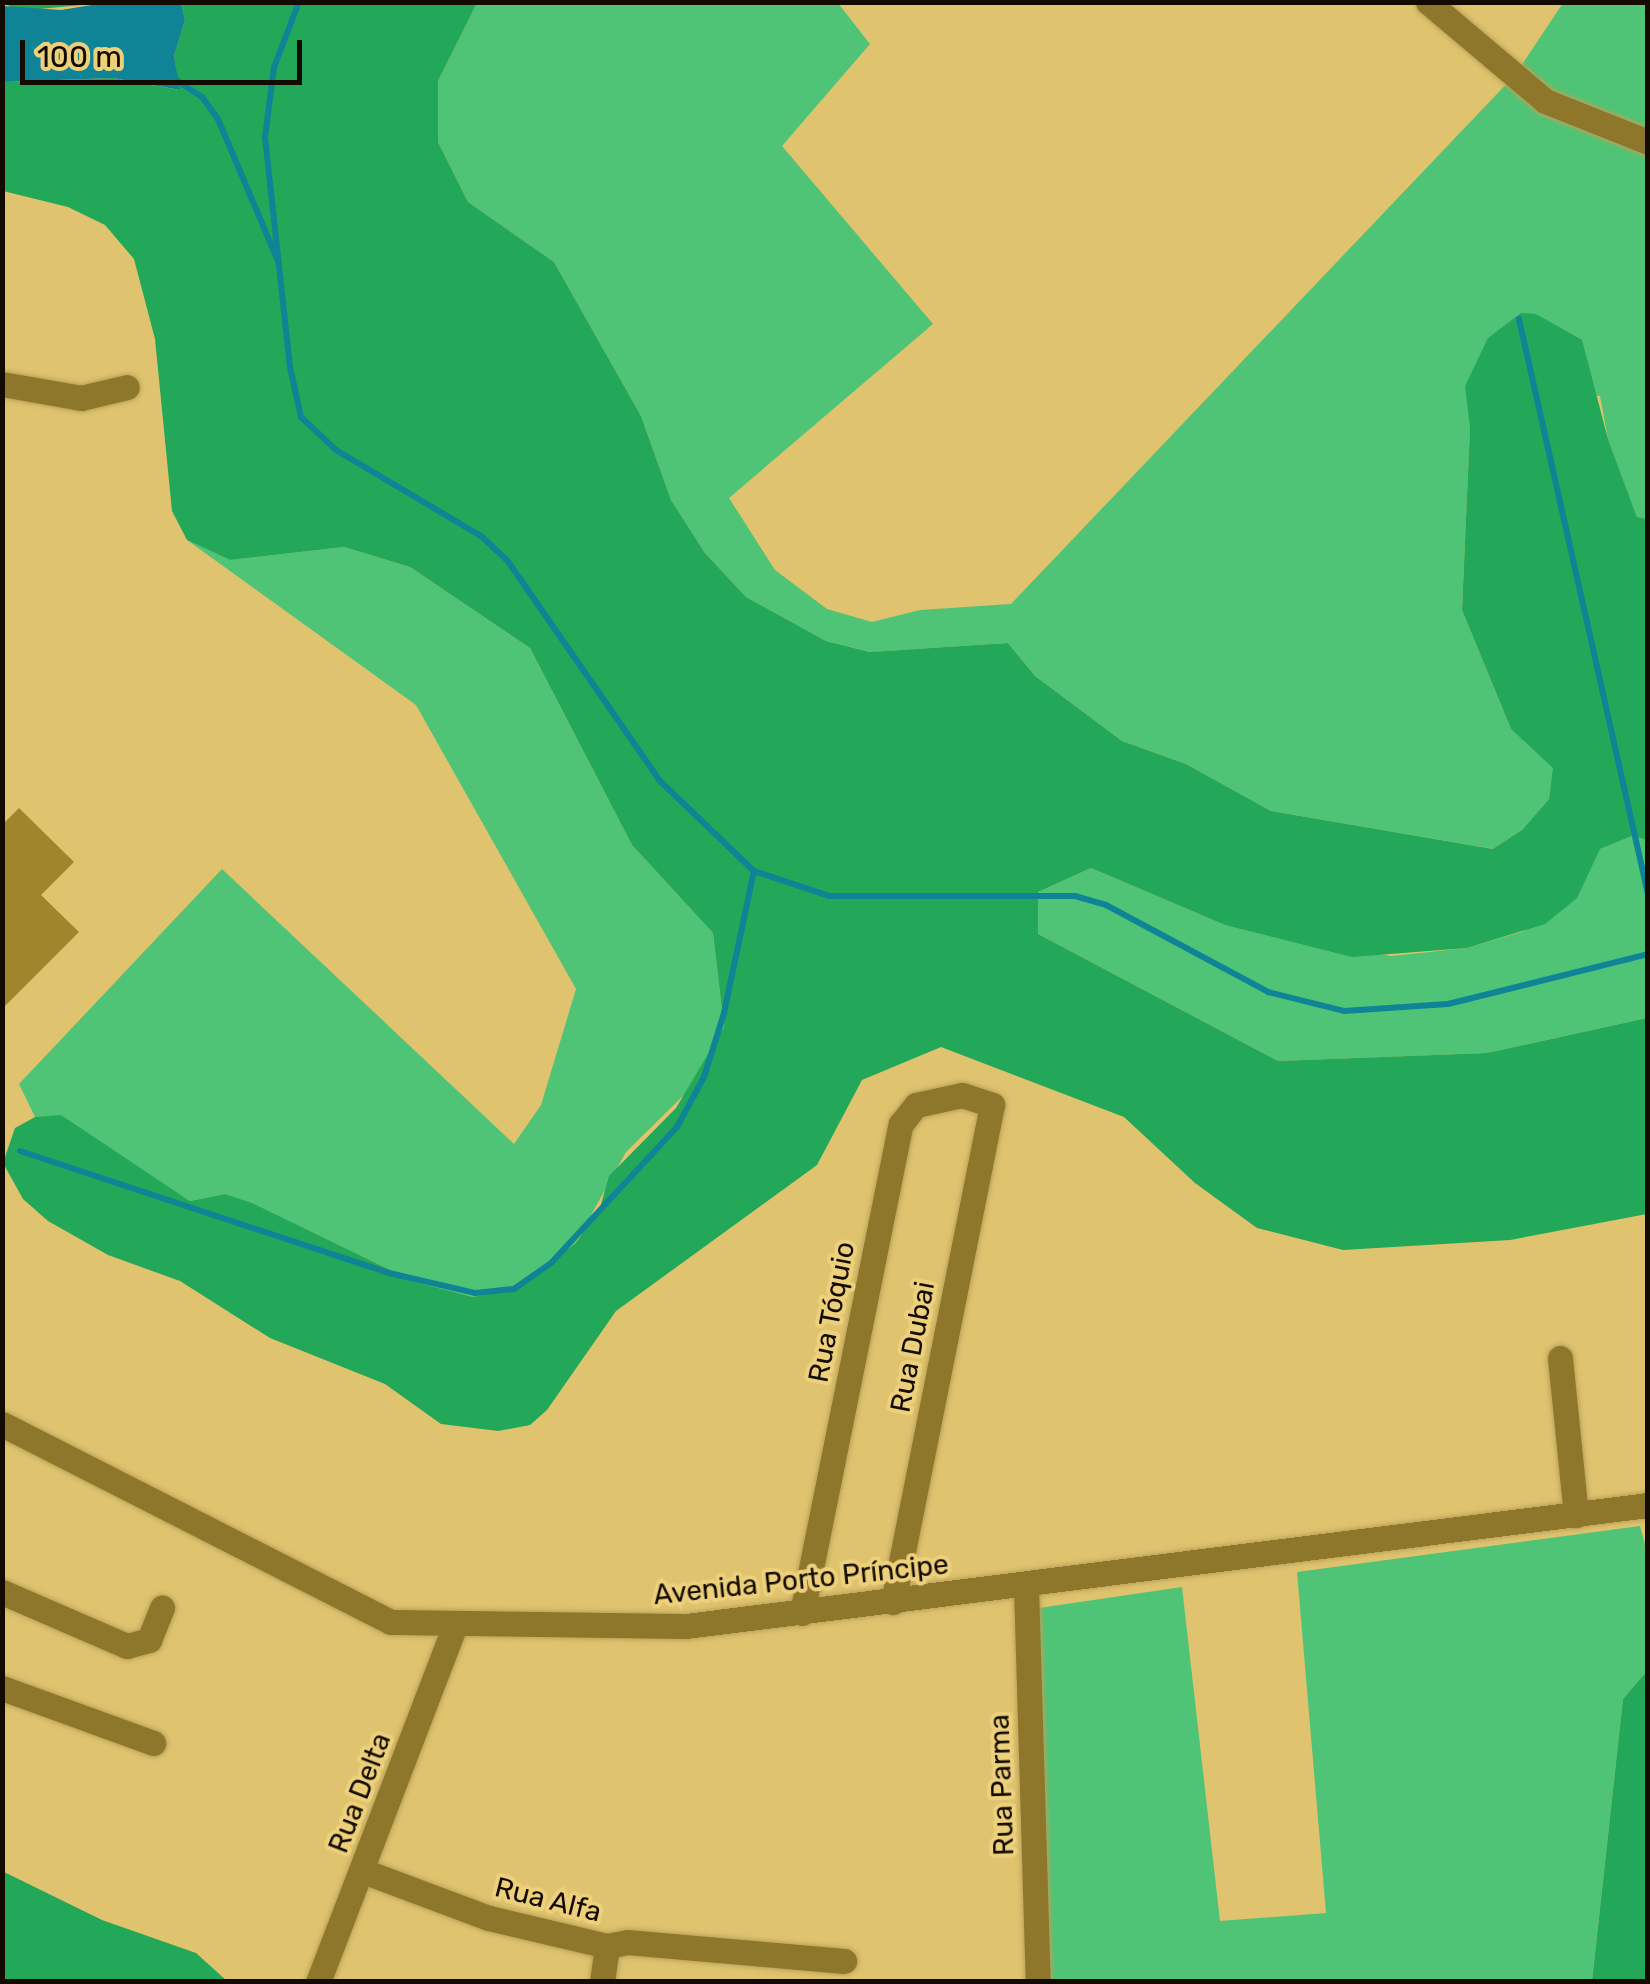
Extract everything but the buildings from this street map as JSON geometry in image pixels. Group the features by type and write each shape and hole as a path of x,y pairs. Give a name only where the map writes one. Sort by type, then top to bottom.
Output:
{"street":[{"path":"1428,2 1545,101 1648,142"},
{"path":"2,384 81,398 127,387"},
{"name":"Rua Tóquio","path":"802,1613 901,1124 916,1105 962,1095 992,1104"},
{"name":"Rua Dubai","path":"894,1602 992,1104"},
{"path":"1560,1358 1576,1514"},
{"name":"Avenida Porto Príncipe","path":"2,1424 392,1622 686,1626 1648,1505"},
{"name":"Rua Parma","path":"1026,1586 1038,1982"},
{"path":"2,1592 127,1646 149,1640 162,1607"},
{"name":"Rua Delta","path":"318,1982 455,1625"},
{"path":"2,1688 153,1743"},
{"name":"Rua Alfa","path":"362,1871 489,1918 608,1946 627,1942 844,1961"},
{"path":"602,1982 608,1946"}],"green space":[{"path":"3,2 104,3 17,11"},
{"path":"181,3 477,3 438,81 438,142 468,202 554,262 641,416 671,500 705,553 746,597 826,641 870,652 1008,643 1035,676 1122,741 1186,764 1271,811 1493,849 1522,830 1549,799 1553,768 1511,729 1462,610 1470,428 1465,386 1488,338 1521,313 1536,314 1582,340 1608,439 1637,517 1647,519 1647,840 1632,836 1600,849 1577,898 1545,924 1467,948 1352,957 1225,925 1091,868 1038,892 1038,934 1278,1061 1487,1053 1647,1018 1647,1214 1510,1240 1343,1250 1257,1228 1195,1183 1124,1117 941,1047 862,1080 817,1165 616,1311 547,1410 530,1425 498,1431 441,1424 385,1384 270,1338 180,1281 108,1255 48,1221 23,1199 3,1163 15,1128 35,1117 61,1115 190,1201 225,1194 252,1203 415,1282 473,1297 507,1290 575,1244 600,1208 609,1176 676,1108 724,1027 713,933 632,845 530,648 410,567 344,547 230,560 187,540 172,511 155,339 134,259 105,225 68,207 3,191 3,82 113,78 179,90 174,56 185,20"},
{"path":"477,3 838,3 870,44 782,146 933,324 729,498 775,570 827,609 872,622 920,610 1011,604 1515,75 1563,3 1647,3 1647,519 1637,517 1608,439 1600,396 1466,386 1470,428 1462,610 1511,729 1554,768 1549,799 1522,830 1494,849 1271,811 1186,764 1122,741 1035,676 1008,643 871,652 826,641 746,597 705,553 671,500 641,416 554,262 468,202 438,142 438,81"},
{"path":"187,540 230,560 344,547 410,567 530,648 632,845 713,933 724,1027 685,1094 626,1152 575,1244 507,1290 473,1297 415,1282 251,1203 225,1194 190,1201 61,1116 35,1117 19,1084 222,869 514,1144 541,1105 576,989 416,705"},
{"path":"1632,836 1647,840 1647,1018 1487,1053 1278,1061 1038,934 1038,892 1091,868 1225,925 1391,956 1467,948 1524,931 1600,849"},
{"path":"1640,1526 1647,1551 1647,1671 1623,1699 1592,1981 1045,1981 1039,1608 1182,1587 1220,1921 1326,1913 1297,1572"},
{"path":"1647,1671 1647,1981 1592,1981 1623,1699"},
{"path":"2,1871 102,1920 196,1953 227,1981 3,1981"}],"water":[{"path":"104,3 181,3 185,20 174,56 180,90 113,78 3,82 3,6 61,10"}],"waterway":[{"path":"299,2 274,67 265,137 290,367 301,417 336,450 481,536 507,560 660,781 754,871 829,896 1075,896 1106,905 1268,992 1344,1011 1448,1004 1648,954"},
{"path":"172,77 202,97 218,119 278,261"},
{"path":"1519,319 1648,894"},
{"path":"20,1151 389,1273 475,1293 514,1289 551,1263 677,1127 704,1077 724,1013 754,871"}]}
